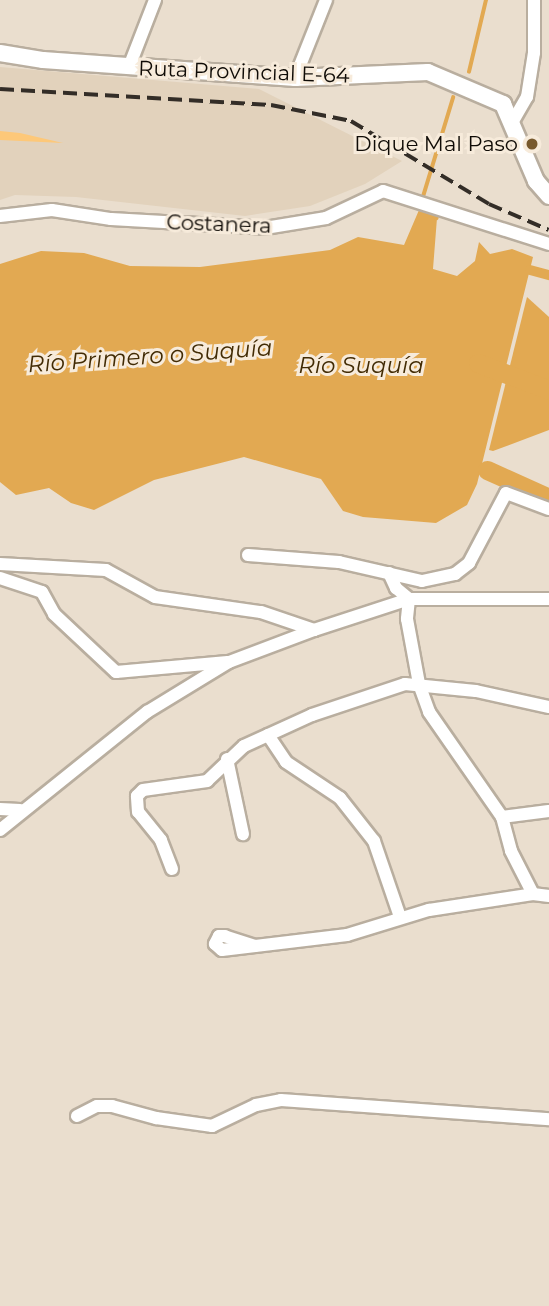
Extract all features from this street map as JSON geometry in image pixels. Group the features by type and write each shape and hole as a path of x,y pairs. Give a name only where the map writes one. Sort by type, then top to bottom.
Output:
{"main road":[{"name":"Ruta Provincial E-64","path":"0,53 129,67 295,78 357,77 411,69 446,77 490,95 503,104 513,121 532,173 549,196"}],"street":[{"path":"129,67 155,0"},
{"path":"295,78 326,0"},
{"path":"513,121 527,97 535,43 534,0"},
{"name":"Costanera","path":"0,216 52,210 111,219 265,228 335,215 377,192 395,194 440,211 549,244"},
{"path":"248,555 339,562 422,580 455,574 469,563 506,493 549,509"},
{"path":"0,564 106,570 155,597 261,612 314,630"},
{"path":"389,573 396,588 409,599"},
{"path":"0,578 42,592 54,614 116,672 229,662"},
{"path":"409,599 407,619 419,684 441,733 502,817 511,851 533,894"},
{"path":"0,830 20,810 147,712 229,662 314,630 409,599 549,599"},
{"path":"172,869 161,840 138,812 137,796 143,790 207,781 227,759 268,734 351,701 405,684 419,684 549,707"},
{"path":"268,734 286,762 340,798 374,841 400,917"},
{"path":"227,759 243,834"},
{"path":"0,809 20,810"},
{"path":"502,817 549,811"},
{"path":"255,946 347,935 400,917 533,894 549,896"},
{"path":"77,1116 97,1106 112,1106 156,1118 212,1126 256,1105 281,1100 549,1119"}],"shaded area":[{"path":"0,67 259,89 402,161 365,184 310,206 245,216 76,197 15,195 0,200"},
{"path":"0,131 20,133 63,143 0,140"}],"water":[{"name":"Río Suquía","path":"419,210 437,218 433,269 457,276 475,261 479,242 490,254 512,249 533,257 477,484 467,505 436,523 363,517 343,511 321,479 244,457 154,480 94,510 71,503 49,488 16,495 0,482 0,264 41,251 84,253 130,266 200,267 330,250 358,237 404,245"},
{"path":"527,297 549,317 549,430 493,451 489,450"}],"waterway":[{"path":"469,72 486,0"},
{"path":"422,200 453,98"},
{"path":"420,207 437,218"},
{"path":"530,270 549,275"},
{"name":"Río Primero o Suquía","path":"478,363 549,390"},
{"path":"487,470 549,498"}],"railway":[{"path":"0,89 271,105 351,121 489,204 549,230"}],"place":[{"name":"Dique Mal Paso","path":"532,144"}]}
